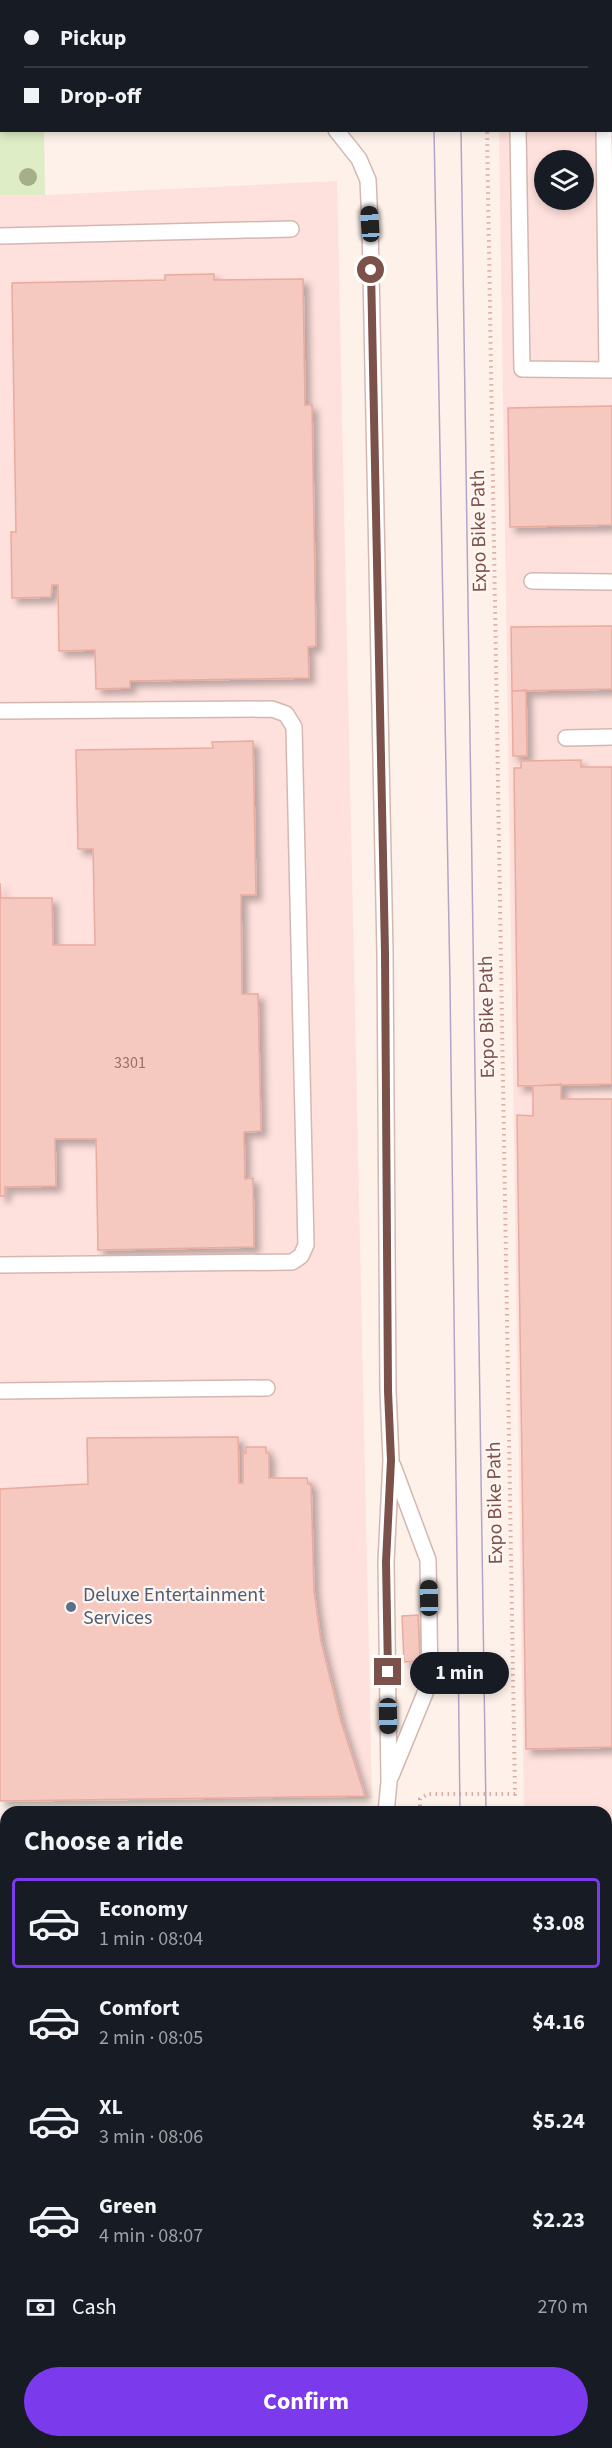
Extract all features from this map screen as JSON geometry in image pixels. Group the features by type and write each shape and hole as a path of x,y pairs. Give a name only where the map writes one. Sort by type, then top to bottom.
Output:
{"lane":[{"path":"338,132 359,159 368,180 370,224 385,953 388,1379 391,1460 386,1562 389,1782 387,1806"},
{"path":"518,132 522,369 610,370 604,132"},
{"path":"0,236 291,229"},
{"path":"532,581 612,582"},
{"path":"0,711 272,709 286,714 294,727 306,1245 301,1256 292,1262 0,1265"},
{"path":"566,738 612,737"},
{"path":"0,1391 267,1388"},
{"path":"389,1782 430,1681 428,1560 391,1460"}],"path":[{"name":"Expo Bike Path","path":"420,1806 420,1799 428,1794 515,1794 488,132"}],"shaded area":[{"path":"499,132 612,132 612,1806 524,1806"},
{"path":"337,181 372,1798 0,1801 0,195 45,195"}],"green space":[{"path":"0,132 44,132 45,195 0,195"}],"building":[{"path":"214,274 214,280 303,279 305,405 312,405 316,646 308,647 309,678 130,681 130,688 96,689 95,650 59,651 58,585 52,585 51,597 12,598 11,532 16,532 12,283 165,280 165,275"},
{"path":"612,406 612,525 510,527 508,408"},
{"path":"612,626 612,689 512,691 511,627"},
{"path":"526,690 527,756 513,756 512,691"},
{"path":"253,741 256,895 241,895 242,994 258,994 261,1131 244,1132 245,1179 253,1178 254,1247 98,1250 96,1139 55,1139 56,1186 5,1187 5,1196 0,1196 0,883 1,898 52,898 53,945 95,945 93,849 78,849 76,750 213,748 212,742"},
{"path":"581,760 581,767 612,767 612,1084 518,1086 514,768 521,768 521,761"},
{"path":"561,1084 561,1099 612,1099 612,1747 526,1749 517,1115 533,1116 533,1086"},
{"path":"238,1437 239,1483 243,1483 243,1453 246,1453 246,1447 266,1447 266,1453 269,1454 269,1478 307,1478 308,1484 311,1484 314,1591 321,1641 340,1718 365,1796 0,1801 0,1489 88,1484 87,1438"},
{"path":"418,1615 420,1661 404,1662 402,1616"}],"tram line":[{"path":"434,132 450,982 460,1806"},
{"path":"461,132 486,1806"}],"place":[{"name":"Deluxe Entertainment Services","path":"71,1607"}],"route":[{"path":"371,270 385,953 388,1391 391,1460 386,1562 388,1672"}]}
